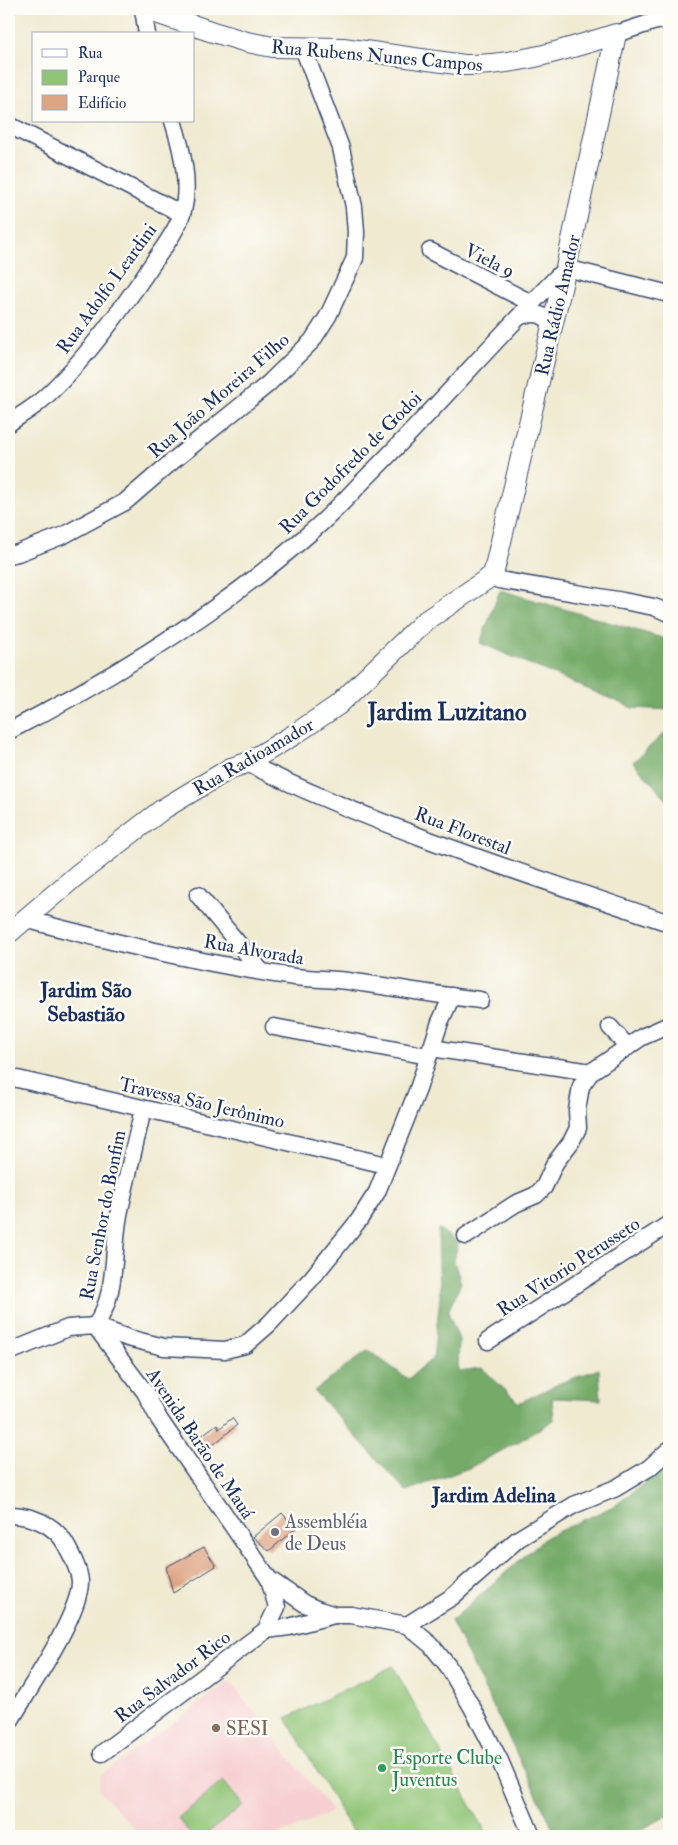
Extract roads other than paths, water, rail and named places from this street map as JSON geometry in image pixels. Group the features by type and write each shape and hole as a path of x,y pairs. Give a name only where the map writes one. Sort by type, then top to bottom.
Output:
{"street":[{"path":"144,9 147,32"},
{"name":"Rua Rubens Nunes Campos","path":"144,9 246,42 273,47 343,48 464,65 507,62 560,50 669,19"},
{"name":"Rua Rádio Amador","path":"494,575 566,268 616,34"},
{"name":"Rua João Moreira Filho","path":"9,555 64,535 125,502 268,384 312,341 328,316 354,258 356,232 354,207 341,148 303,48"},
{"name":"Rua Adolfo Leardini","path":"9,423 37,404 67,374 136,288 170,237 182,214 186,181 183,156 172,122"},
{"path":"9,125 182,214"},
{"name":"Viela 9","path":"430,251 531,303"},
{"path":"566,268 669,294"},
{"name":"Rua Godofredo de Godoi","path":"9,731 71,700 181,632 236,593 312,532 385,459 566,268"},
{"path":"520,316 535,313 544,315 553,324"},
{"path":"494,575 499,580 654,607 669,613"},
{"name":"Rua Radioamador","path":"9,933 77,875 163,809 231,768 247,762 295,734 338,705 424,622 494,575"},
{"name":"Rua Florestal","path":"247,762 355,810 505,867 669,923"},
{"path":"198,895 261,971"},
{"name":"Rua Alvorada","path":"25,919 147,950 261,971 480,1000"},
{"path":"9,1352 68,1328 95,1326 128,1338 164,1347 225,1350 245,1345 269,1324 311,1279 359,1220 377,1192 452,996"},
{"path":"466,1236 515,1204 536,1195 544,1186 578,1128 577,1110 581,1086 591,1072 642,1036 669,1025"},
{"path":"274,1026 430,1052 591,1072"},
{"path":"610,1027 628,1047"},
{"name":"Travessa São Jerônimo","path":"9,1077 386,1165"},
{"name":"Rua Senhor do Bonfim","path":"95,1326 103,1315 110,1297 119,1216 143,1109"},
{"name":"Rua Vitorio Perusseto","path":"488,1341 669,1224"},
{"name":"Avenida Barão de Mauá","path":"95,1326 145,1392 159,1419 269,1580 305,1604 335,1615 352,1615 407,1625 431,1645 448,1666 500,1760 532,1836"},
{"path":"407,1625 452,1597 518,1539 574,1505 616,1488 649,1468 669,1450"},
{"path":"9,1515 21,1515 37,1519 52,1528 64,1540 74,1560 80,1580 76,1603 66,1626 9,1723"},
{"name":"Rua Salvador Rico","path":"102,1754 266,1630 277,1607 269,1580"},
{"name":"Rua Salvador Rico","path":"266,1630 289,1627 335,1615"}],"place":[{"name":"Assembléia de Deus","path":"275,1532"},
{"name":"SESI","path":"216,1728"},
{"name":"Esporte Clube Juventus","path":"382,1768"}],"district":[{"name":"Jardim Luzitano","path":"447,712"},
{"name":"Jardim São Sebastião","path":"86,1002"},
{"name":"Jardim Adelina","path":"494,1495"}]}
